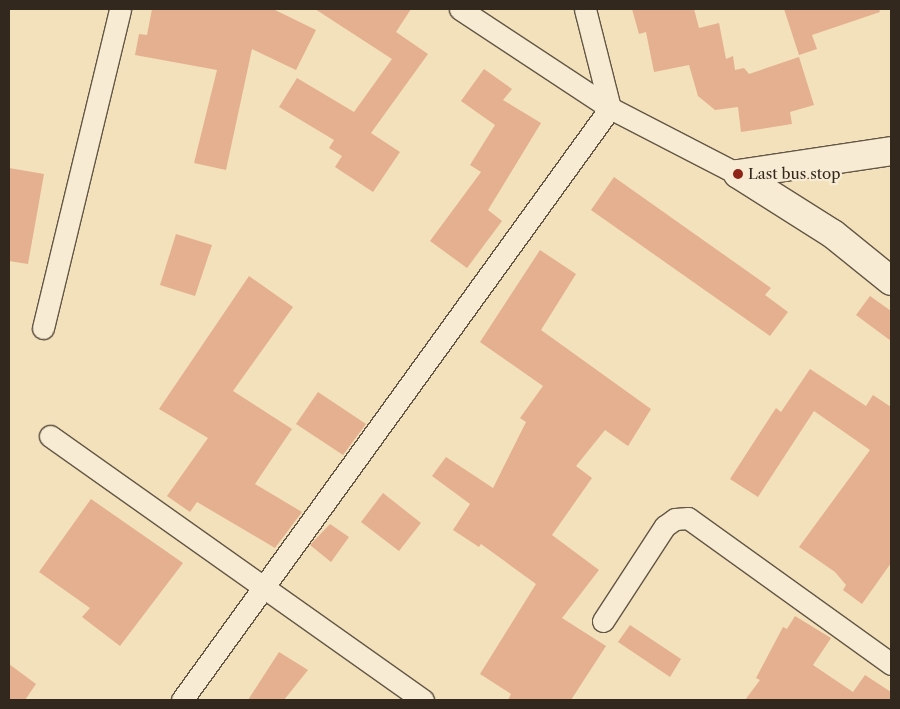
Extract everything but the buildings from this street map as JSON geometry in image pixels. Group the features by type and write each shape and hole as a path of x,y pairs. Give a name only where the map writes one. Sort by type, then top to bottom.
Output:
{"street":[{"path":"43,328 120,9"},
{"path":"460,9 610,108 738,174 833,234 891,281"},
{"path":"182,700 610,108 585,9"},
{"path":"738,174 891,151"},
{"path":"50,436 263,590 423,700"},
{"path":"603,621 665,526 675,519 688,518 891,664"}],"place":[{"name":"Last bus stop","path":"738,174"}]}
